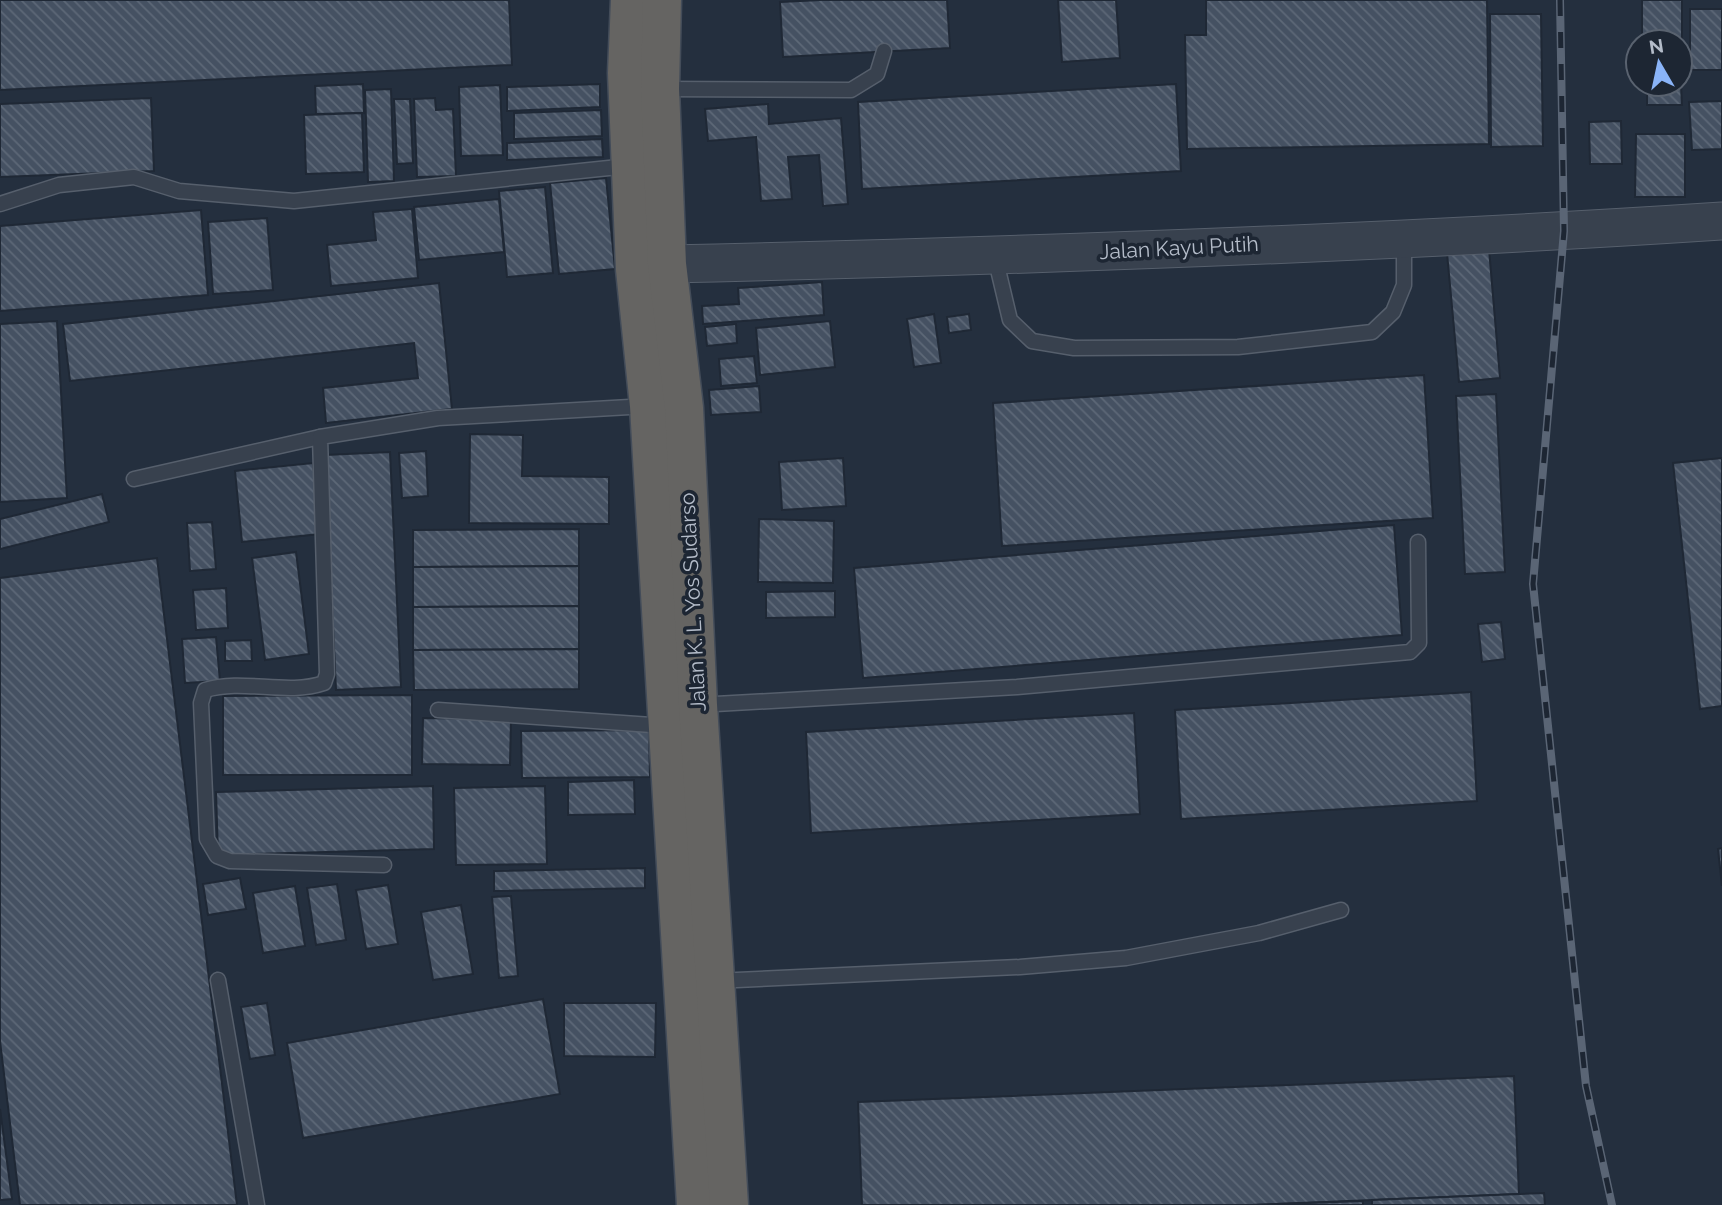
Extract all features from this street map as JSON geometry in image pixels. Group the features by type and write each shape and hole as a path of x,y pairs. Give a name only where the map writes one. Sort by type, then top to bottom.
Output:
{"highway":[{"name":"Jalan K. L. Yos Sudarso","path":"630,0 627,73 646,165 651,266 649,406 696,1205"},
{"name":"Jalan K. L. Yos Sudarso","path":"646,165 660,89 662,0"},
{"name":"Jalan K. L. Yos Sudarso","path":"651,266 684,408 698,705 729,1205"}],"street":[{"name":"Jalan Kayu Putih","path":"651,266 995,257 1564,231 1722,221"}],"lane":[{"path":"660,89 851,90 877,74 884,51"},
{"path":"0,204 59,185 134,177 179,191 294,201 646,165"},
{"path":"995,257 1010,320 1032,341 1074,348 1238,347 1372,332 1393,312 1404,285 1404,237"},
{"path":"134,479 320,437 438,418 649,406"},
{"path":"320,437 327,674 324,683 310,688 222,685 205,690 201,704 207,839 217,856 230,861 384,865"},
{"path":"698,705 1017,687 1410,652 1419,643 1418,542"},
{"path":"438,710 667,726"},
{"path":"714,981 1020,967 1126,958 1259,933 1340,910"},
{"path":"218,981 257,1205"}],"building":[{"path":"0,0 509,0 512,65 0,90"},
{"path":"947,0 950,48 783,57 780,2"},
{"path":"1058,0 1116,0 1120,58 1062,62"},
{"path":"1206,0 1487,0 1489,144 1187,149 1185,35 1206,35"},
{"path":"1642,0 1682,0 1682,28 1642,28"},
{"path":"1690,9 1722,9 1722,70 1694,70 1694,28 1690,28"},
{"path":"1490,14 1541,14 1543,146 1491,147"},
{"path":"363,84 364,113 316,114 315,86"},
{"path":"600,84 600,107 507,111 507,87"},
{"path":"1176,84 1181,171 862,189 858,102"},
{"path":"500,85 503,155 461,156 459,87"},
{"path":"391,89 394,181 368,182 365,90"},
{"path":"151,98 154,171 0,177 0,104"},
{"path":"435,98 436,110 453,109 456,176 417,177 414,99"},
{"path":"1647,98 1682,98 1682,105 1647,105"},
{"path":"394,99 410,99 413,163 397,164"},
{"path":"1722,101 1722,149 1692,150 1689,102"},
{"path":"768,104 769,124 841,118 848,204 823,206 819,155 788,157 792,199 761,201 756,137 708,141 705,109"},
{"path":"601,110 602,136 514,139 514,113"},
{"path":"362,113 364,172 306,174 304,115"},
{"path":"1621,121 1622,164 1590,164 1589,122"},
{"path":"1636,134 1685,134 1685,197 1635,197"},
{"path":"602,139 603,157 507,160 507,143"},
{"path":"606,178 615,269 559,274 550,183"},
{"path":"545,187 553,273 507,277 499,191"},
{"path":"499,199 504,252 419,260 414,207"},
{"path":"412,209 418,278 331,286 327,245 376,240 373,212"},
{"path":"201,210 208,295 0,311 0,226"},
{"path":"267,218 273,290 213,294 208,222"},
{"path":"1489,249 1500,378 1459,382 1447,253"},
{"path":"822,282 824,315 703,324 702,306 739,304 738,288"},
{"path":"439,283 452,409 326,423 323,388 418,378 414,343 70,381 63,324"},
{"path":"934,314 941,363 914,367 907,319"},
{"path":"969,314 971,330 949,333 947,317"},
{"path":"57,321 67,498 0,502 0,324"},
{"path":"830,321 835,367 760,375 756,328"},
{"path":"736,324 737,343 707,346 705,327"},
{"path":"754,356 757,383 721,386 719,359"},
{"path":"1424,375 1433,518 1002,546 993,403"},
{"path":"759,386 761,412 711,415 709,390"},
{"path":"1496,394 1505,572 1465,574 1456,396"},
{"path":"470,434 523,435 522,476 609,477 609,524 469,523"},
{"path":"426,451 428,496 402,498 399,453"},
{"path":"390,452 401,687 336,690 325,455"},
{"path":"843,458 846,506 782,510 779,462"},
{"path":"1722,458 1722,706 1700,709 1673,463"},
{"path":"313,463 320,534 242,542 235,471"},
{"path":"102,494 109,522 0,549 0,519"},
{"path":"759,519 834,521 833,583 758,582"},
{"path":"212,522 216,569 190,571 187,523"},
{"path":"1394,525 1402,635 863,678 854,568"},
{"path":"579,529 579,566 413,567 413,530"},
{"path":"296,552 309,654 265,660 252,558"},
{"path":"157,558 237,1205 20,1205 0,1041 0,578"},
{"path":"579,566 579,606 413,607 413,567"},
{"path":"226,588 228,628 196,630 193,590"},
{"path":"835,591 835,617 766,618 766,592"},
{"path":"579,606 579,649 413,650 413,607"},
{"path":"1501,622 1505,659 1482,662 1478,624"},
{"path":"216,637 220,681 185,683 182,639"},
{"path":"251,640 252,661 225,661 225,641"},
{"path":"579,649 579,689 414,690 413,650"},
{"path":"1471,692 1477,801 1181,819 1175,710"},
{"path":"412,695 412,775 223,775 223,696"},
{"path":"1134,713 1140,814 811,833 806,732"},
{"path":"423,718 511,719 510,765 422,764"},
{"path":"649,730 650,777 522,778 521,731"},
{"path":"634,780 635,814 568,815 568,782"},
{"path":"433,786 434,849 218,855 216,792"},
{"path":"545,786 547,864 456,865 454,788"},
{"path":"1722,848 1722,886 1718,849"},
{"path":"645,868 645,888 494,891 494,871"},
{"path":"240,878 246,909 208,915 203,884"},
{"path":"337,884 346,940 316,945 307,888"},
{"path":"388,885 398,944 366,949 356,890"},
{"path":"295,886 305,946 263,953 253,893"},
{"path":"511,896 518,976 499,978 492,897"},
{"path":"461,905 473,974 433,980 421,912"},
{"path":"543,999 560,1094 303,1138 287,1043"},
{"path":"267,1003 275,1055 250,1059 241,1007"},
{"path":"564,1003 656,1003 655,1057 564,1056"},
{"path":"1514,1076 1519,1194 1252,1205 862,1205 858,1102"},
{"path":"0,1109 12,1199 0,1200"},
{"path":"1544,1193 1545,1205 1372,1205 1372,1200"},
{"path":"1363,1201 1363,1205 1252,1205"}],"railway":[{"path":"1560,0 1564,231 1533,584 1586,1086 1612,1205"}]}
